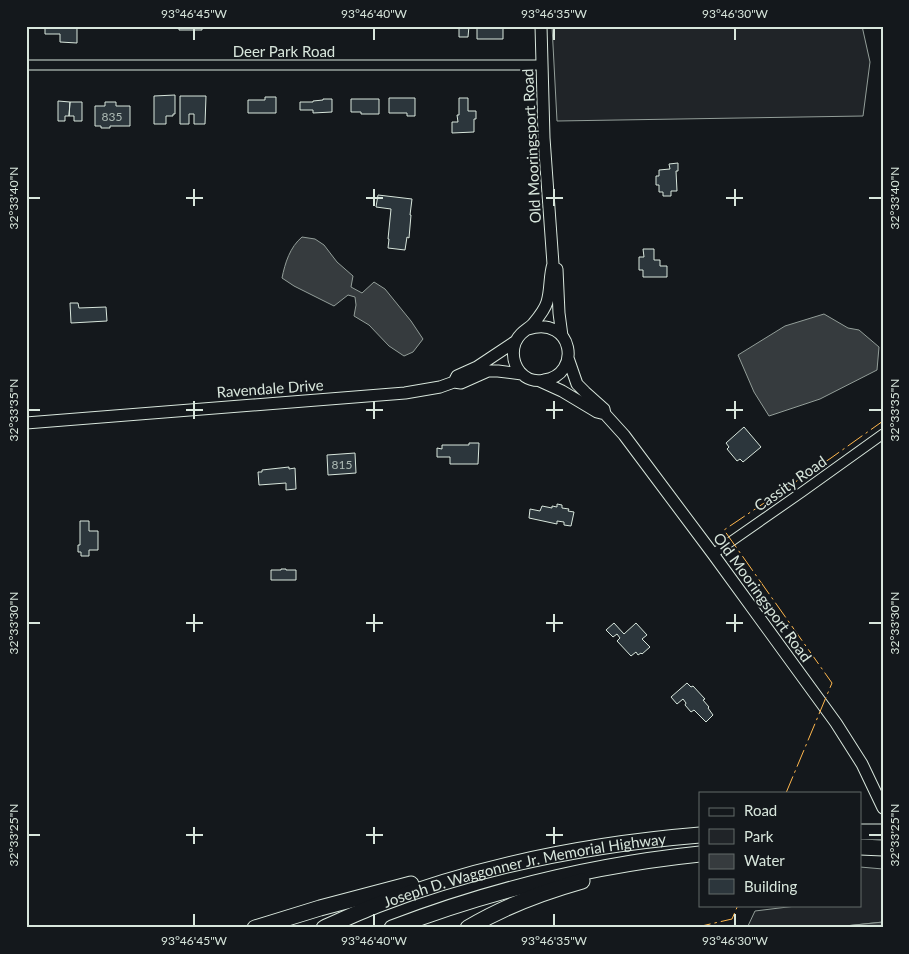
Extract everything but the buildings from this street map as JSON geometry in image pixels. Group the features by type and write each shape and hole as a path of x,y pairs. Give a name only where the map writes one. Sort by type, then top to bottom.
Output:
{"highway":[{"path":"862,832 883,832"},
{"name":"Joseph D. Waggonner Jr. Memorial Highway","path":"324,928 376,905 420,890 530,860 600,847 699,835"},
{"path":"862,848 883,848"},
{"path":"468,928 534,896 570,884 697,854"},
{"name":"Joseph D. Waggonner Jr. Memorial Highway","path":"392,928 448,908 525,885 600,868 697,854"},
{"path":"255,928 404,885 530,860"}],"main road":[{"name":"Old Mooringsport Road","path":"516,341 544,309 553,264 544,138 541,26"},
{"name":"Old Mooringsport Road","path":"553,264 557,269 559,313 562,336 567,346 568,358 577,384 604,408 604,414"},
{"path":"528,329 546,326 562,336"},
{"path":"516,341 513,358 516,367 522,374"},
{"name":"Ravendale Drive","path":"454,382 457,376 477,367 516,341"},
{"path":"540,381 555,377 561,372 568,358"},
{"name":"Ravendale Drive","path":"26,423 405,393 454,382 461,383 488,371 522,374"},
{"name":"Old Mooringsport Road","path":"522,374 562,391 597,412 604,414 624,435 836,723 862,764 883,808"}],"street":[{"name":"Deer Park Road","path":"26,65 542,66"},
{"name":"Cassity Road","path":"713,554 883,434"}],"green space":[{"path":"552,26 862,26 870,62 863,116 557,121"},
{"path":"862,867 883,869 883,922 826,928 747,928 755,911 796,906 862,906"}],"water":[{"path":"302,237 315,239 324,245 337,262 353,276 351,287 362,293 374,282 385,289 423,339 413,352 404,356 389,346 369,325 354,316 355,297 348,295 334,306 282,278 289,256 294,246"},
{"path":"824,314 848,328 859,330 879,347 877,370 820,399 769,416 754,392 738,355 785,326"},
{"path":"883,922 883,928 826,928"}],"power":[{"path":"786,792 832,683 724,530 883,421"},
{"path":"693,928 732,919 738,906"}]}
